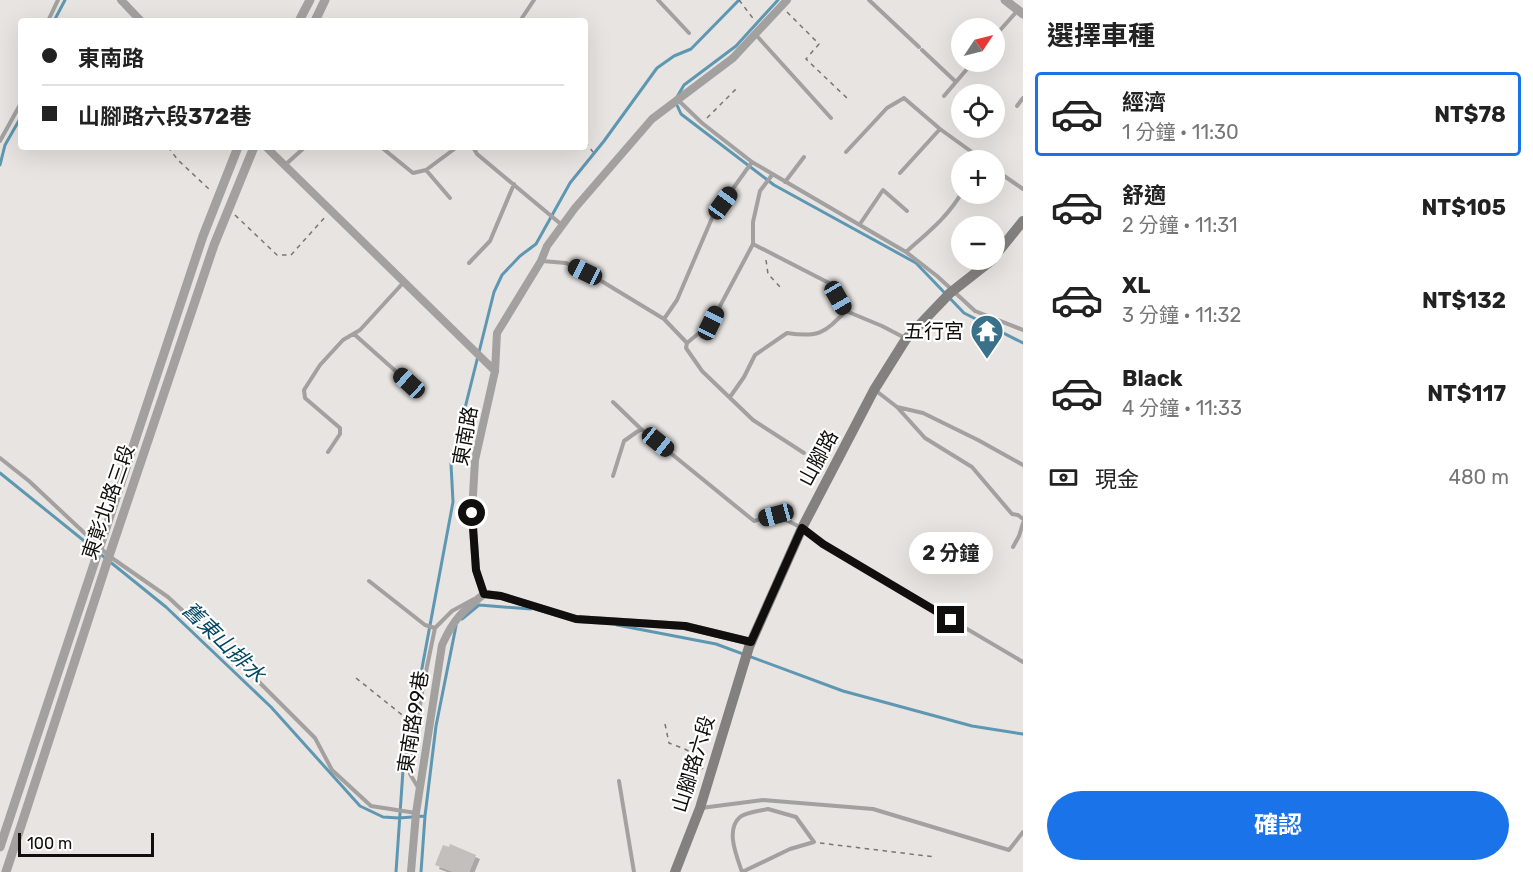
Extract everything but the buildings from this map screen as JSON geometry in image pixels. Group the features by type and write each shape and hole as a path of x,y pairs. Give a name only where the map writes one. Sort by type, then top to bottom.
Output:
{"main road":[{"name":"山腳路","path":"1005,243 1023,221"},
{"name":"山腳路","path":"750,644 802,528 874,390 906,339 948,295 978,270"},
{"name":"山腳路六段","path":"675,872 700,808 750,644"}],"street":[{"path":"121,0 138,18"},
{"path":"301,18 310,0"},
{"path":"316,18 325,0"},
{"path":"1005,0 1020,12"},
{"name":"東南路","path":"484,594 476,570 472,513 475,460 495,371 497,333 541,261 547,246 562,225 652,119 733,58 784,3"},
{"name":"東彰北路三段","path":"0,848 203,237 237,150"},
{"name":"東彰北路三段","path":"6,872 214,245 253,150"},
{"path":"269,150 495,371"},
{"path":"484,594 501,596 576,619 685,626 750,644"},
{"name":"東南路99巷","path":"411,872 419,789 442,645 459,614 484,594"}],"lane":[{"path":"49,18 58,0"},
{"path":"522,18 534,0"},
{"path":"658,0 689,33"},
{"path":"869,0 956,82"},
{"path":"1005,26 1020,12"},
{"path":"758,32 831,117"},
{"path":"944,96 964,72"},
{"path":"846,152 886,108 904,98 969,150"},
{"path":"1017,106 1023,98"},
{"path":"675,102 772,175 906,252 937,276 948,295 975,311 1023,330"},
{"path":"0,141 18,108"},
{"path":"900,172 940,129"},
{"path":"285,165 302,150"},
{"path":"385,150 414,172 426,170 453,150"},
{"path":"475,150 562,225"},
{"path":"785,182 804,157"},
{"path":"664,320 677,300 712,218 752,162"},
{"path":"426,170 450,198"},
{"path":"772,175 760,191 753,222 753,244 711,323 687,342 686,348 702,371 753,420 804,453"},
{"path":"1005,177 1023,189"},
{"path":"469,263 490,241 514,184"},
{"path":"860,224 883,190 907,211"},
{"path":"906,252 933,228 954,204"},
{"path":"753,244 831,284 846,311 906,339"},
{"path":"541,261 566,263 603,282 664,320 687,342"},
{"path":"328,452 340,434 340,428 305,398 304,390 343,340 360,330 404,282"},
{"path":"730,397 744,377 755,355 788,333 808,336 827,330 846,311"},
{"path":"354,334 409,383"},
{"path":"874,390 897,407 925,438 972,467 1012,514 1018,515 1023,521 1019,536 1012,547"},
{"path":"612,402 641,429 754,521 776,515 802,528 823,544 1023,662"},
{"path":"897,407 923,413 1023,465"},
{"path":"613,476 624,441 641,429"},
{"path":"0,458 29,481 109,556 168,597 256,679 315,738 332,770 371,806 416,813"},
{"path":"369,581 424,625 435,628"},
{"path":"419,789 410,774 435,628 452,611 484,594"},
{"path":"619,781 634,872"},
{"path":"700,808 763,800 873,809 1010,850 1023,832"},
{"path":"768,808 796,816 814,842 790,849 742,872 732,841 736,824 741,817 768,808"}],"path":[{"path":"740,0 758,32"},
{"path":"784,3 819,44 806,59 849,100"},
{"path":"702,123 736,88"},
{"path":"588,146 592,152"},
{"path":"170,150 177,160 218,198"},
{"path":"229,208 277,255 291,255 331,211"},
{"path":"768,253 765,264 768,274 782,289"},
{"path":"356,678 407,721 417,724"},
{"path":"665,723 669,743 693,753 701,768 710,772"},
{"path":"814,842 935,857"}],"waterway":[{"name":"舊東山排水","path":"56,18 65,0"},
{"path":"396,872 403,770 453,502 451,464 494,292 502,275 520,256 536,244 570,183 657,68 674,56 691,49 739,0"},
{"path":"677,97 684,85 736,46 778,0"},
{"path":"676,103 681,114 774,185 916,263 964,313 1023,343"},
{"name":"舊東山排水","path":"0,165 5,145 18,122"},
{"name":"舊東山排水","path":"0,473 166,607 271,707 360,806 383,817 425,816"},
{"path":"462,619 479,605 531,609"},
{"path":"617,625 716,644 843,691 972,726 1023,734"},
{"path":"421,872 436,726 456,626"}],"place":[{"name":"五行宮","path":"987,360"}],"route":[{"path":"472,513 476,570 484,594 501,596 576,619 685,626 751,642 802,528 823,544 951,620"}]}
